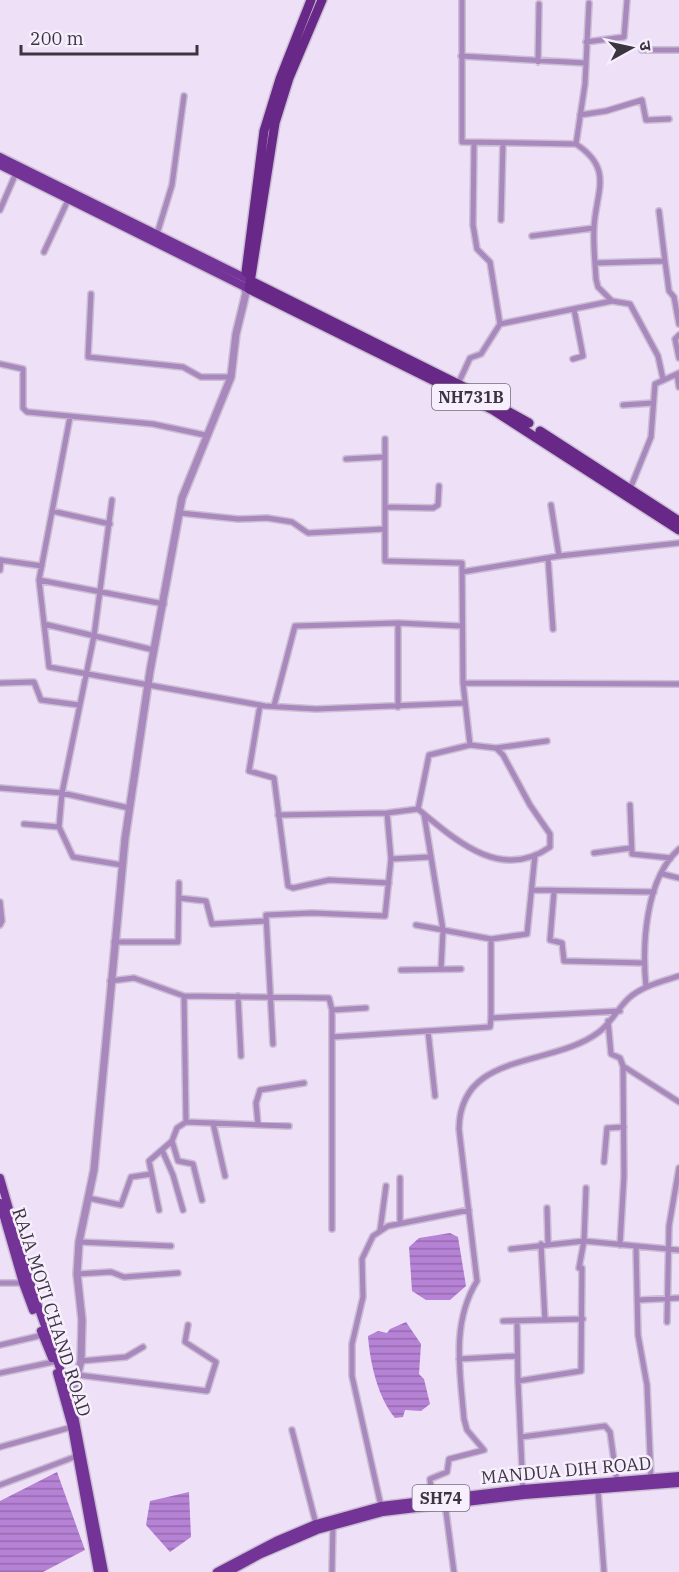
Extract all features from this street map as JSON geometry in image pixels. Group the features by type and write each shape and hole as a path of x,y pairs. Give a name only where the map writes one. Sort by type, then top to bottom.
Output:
{"highway":[{"path":"247,285 264,131 311,0"},
{"path":"247,285 275,123 289,78 322,0"},
{"name":"NH731B","path":"247,285 458,384 515,415 679,521"},
{"name":"NH731B","path":"247,285 493,410 559,449 679,530"}],"main road":[{"path":"0,157 157,234 247,285"},
{"path":"0,165 247,285"},
{"path":"0,1178 29,1281 69,1403 104,1572"},
{"name":"RAJA MOTI CHAND ROAD","path":"0,1203 3,1229 69,1403 98,1572"},
{"name":"MANDUA DIH ROAD","path":"228,1572 261,1554 333,1525 383,1512 523,1492 598,1490 679,1476"},
{"name":"MANDUA DIH ROAD","path":"217,1572 276,1540 316,1524 381,1506 432,1499 617,1482 679,1483"}],"street":[{"path":"462,0 460,137 462,142 576,144 592,155 600,170 594,228 598,286 612,301"},
{"path":"586,42 624,37 627,0"},
{"path":"576,144 585,63 588,3"},
{"path":"537,62 539,4"},
{"path":"642,50 679,50"},
{"path":"461,56 585,63"},
{"path":"157,234 172,184 184,96"},
{"path":"580,115 606,111 642,100 646,120 669,119"},
{"path":"458,384 470,358 481,354 500,324 490,262 477,249 473,225 474,143"},
{"path":"501,220 503,143"},
{"path":"0,210 16,173"},
{"path":"44,252 69,198"},
{"path":"659,211 669,291 674,297 679,324"},
{"path":"532,236 594,228"},
{"path":"595,263 665,261"},
{"path":"69,1403 81,1361 82,1320 77,1274 79,1242 94,1170 122,865 148,684 182,498 205,435 231,376 236,334 247,285"},
{"path":"92,294 86,352 88,357 183,367 201,377 231,376"},
{"path":"500,324 612,301 630,304 658,356 663,379"},
{"path":"573,358 583,356 574,309"},
{"path":"679,335 675,339 679,358"},
{"path":"0,364 23,369 24,411 153,424 205,435"},
{"path":"630,489 651,437 655,384 678,373 679,387"},
{"path":"623,405 653,403"},
{"path":"70,417 39,580 49,667 260,705 316,709 464,703"},
{"path":"385,439 385,561 462,563 463,683 470,745"},
{"path":"345,459 385,457"},
{"path":"385,507 433,508 438,505 439,486"},
{"path":"112,500 102,592 62,793 59,827 73,858 122,865"},
{"path":"551,505 559,556"},
{"path":"52,511 110,524"},
{"path":"180,513 238,519 267,518 292,522 308,532 385,529"},
{"path":"462,572 559,556 679,543"},
{"path":"548,558 553,629"},
{"path":"0,570 0,560 42,566"},
{"path":"39,580 164,604"},
{"path":"274,706 295,626 398,623 462,626"},
{"path":"398,623 398,707"},
{"path":"44,624 154,650"},
{"path":"0,683 34,682 41,700 79,705"},
{"path":"463,683 679,684"},
{"path":"260,705 249,771 274,778 290,888 329,880 389,883"},
{"path":"417,809 429,755 470,745 496,748 547,741"},
{"path":"278,815 387,813 417,809 471,849 488,858 506,860 535,855 550,847 551,838 530,806 504,755 496,748"},
{"path":"0,789 62,793 129,808"},
{"path":"630,805 630,848 634,855 671,858"},
{"path":"273,1044 265,921 267,914 385,916 391,859 387,813"},
{"path":"424,814 443,930 441,969"},
{"path":"24,824 59,827"},
{"path":"594,853 630,848"},
{"path":"646,987 645,928 654,892 671,858 679,849"},
{"path":"416,925 491,939 527,934 535,855"},
{"path":"391,859 430,857"},
{"path":"663,874 679,878"},
{"path":"114,942 178,942 179,883"},
{"path":"532,890 654,892"},
{"path":"554,892 550,940 562,943 564,961 644,963"},
{"path":"179,898 206,901 212,924 265,921"},
{"path":"0,902 2,921 0,925"},
{"path":"332,1037 490,1027 491,939"},
{"path":"401,970 461,969"},
{"path":"432,1499 430,1479 447,1472 449,1459 484,1450 467,1430 459,1359 461,1316 467,1296 477,1281 459,1130 460,1110 465,1096 498,1069 571,1046 599,1032 620,1011 628,998 646,987 679,976"},
{"path":"110,981 134,978 184,996 329,999 332,1010 332,1229"},
{"path":"184,996 186,1122"},
{"path":"238,996 241,1056"},
{"path":"332,1010 366,1008"},
{"path":"491,1018 620,1011"},
{"path":"608,1021 611,1054 620,1058 623,1066 624,1127 620,1245"},
{"path":"428,1031 435,1096"},
{"path":"623,1066 679,1102"},
{"path":"258,1125 256,1103 260,1090 304,1083"},
{"path":"159,1210 150,1158 172,1141 177,1128 186,1122 289,1126"},
{"path":"213,1123 225,1176"},
{"path":"604,1162 607,1128 624,1127"},
{"path":"172,1141 178,1161 193,1164 202,1200"},
{"path":"162,1150 173,1175 183,1210"},
{"path":"667,1322 669,1226 679,1168"},
{"path":"88,1198 121,1205 130,1177 152,1174"},
{"path":"400,1178 400,1223"},
{"path":"380,1231 386,1186"},
{"path":"518,1381 580,1373 582,1368 581,1268 586,1188"},
{"path":"547,1208 548,1243"},
{"path":"381,1506 352,1376 351,1351 362,1312 362,1259 373,1236 388,1226 469,1210"},
{"path":"511,1249 548,1243 584,1241 636,1248 679,1250"},
{"path":"79,1242 171,1246"},
{"path":"541,1244 545,1320"},
{"path":"636,1248 639,1300 638,1335 647,1385 651,1482"},
{"path":"77,1274 111,1272 124,1277 178,1274"},
{"path":"0,1282 23,1283"},
{"path":"639,1300 679,1298"},
{"path":"503,1321 583,1318"},
{"path":"517,1321 523,1492"},
{"path":"78,1375 209,1391 216,1362 185,1342 188,1325"},
{"path":"0,1345 43,1335"},
{"path":"81,1361 126,1357 143,1347"},
{"path":"459,1359 517,1356"},
{"path":"0,1373 53,1362"},
{"path":"521,1437 605,1426 610,1432 617,1482"},
{"path":"0,1447 72,1427"},
{"path":"292,1430 316,1524"},
{"path":"0,1485 77,1456"},
{"path":"598,1490 604,1572"},
{"path":"445,1504 454,1572"},
{"path":"332,1572 333,1525"}],"shaded area":[{"path":"450,1233 458,1237 466,1286 450,1300 426,1300 412,1291 409,1247 419,1238"},
{"path":"406,1322 421,1344 419,1374 424,1379 430,1404 421,1411 405,1410 403,1417 395,1418 384,1401 376,1380 368,1336 378,1331 387,1333 390,1329"},
{"path":"57,1472 85,1550 43,1572 0,1572 0,1501"},
{"path":"189,1492 191,1537 170,1552 146,1525 150,1501"}]}
